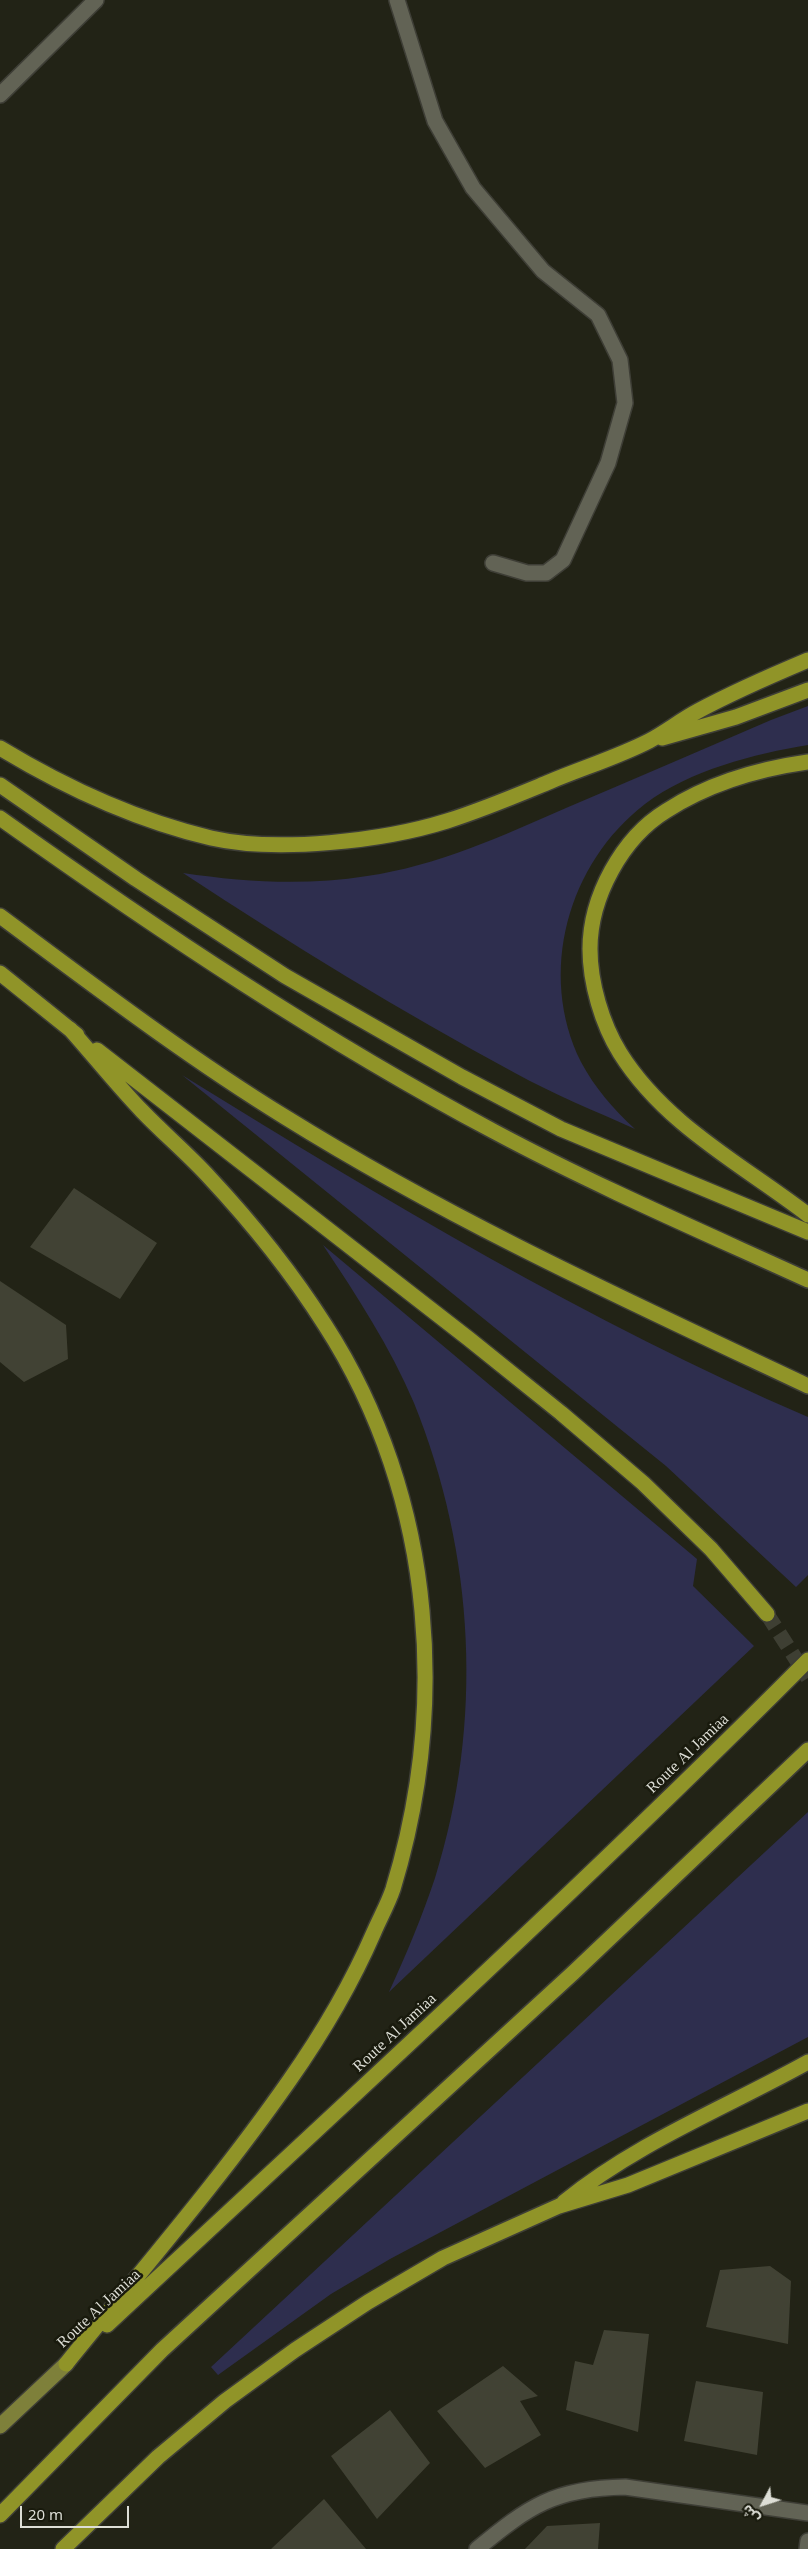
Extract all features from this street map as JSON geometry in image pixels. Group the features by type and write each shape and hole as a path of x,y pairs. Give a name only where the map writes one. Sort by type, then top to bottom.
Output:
{"highway":[{"path":"649,741 696,712 744,687 808,660"},
{"path":"0,748 78,792 122,811 167,826 213,838 260,843 354,840 400,833 446,821 491,806 649,741 707,727 808,690"},
{"path":"808,762 764,770 710,787 665,811 645,827 627,847 605,885 594,918 590,948 593,981 606,1023 620,1053 648,1090 679,1122 808,1215"},
{"path":"0,785 161,895 277,970 454,1073 561,1129 808,1232"},
{"path":"0,818 159,929 321,1032 397,1077 495,1132 593,1181 808,1280"},
{"path":"0,916 131,1013 284,1117 420,1196 579,1279 808,1386"},
{"path":"0,973 469,1339 560,1413 642,1483 711,1549 767,1614"},
{"path":"66,2364 246,2143 316,2042 355,1976 392,1892 413,1810 426,1724 426,1665 419,1576 408,1517 383,1437 353,1371 323,1322 273,1254 210,1178 141,1110 70,1029"},
{"name":"Route Al Jamiaa","path":"66,2364 698,1771 808,1660"},
{"path":"0,2515 162,2350 573,1973 808,1750"},
{"path":"559,2206 585,2185 630,2157 808,2062"},
{"path":"63,2549 158,2457 226,2401 295,2350 368,2302 443,2258 559,2206 628,2186 808,2111"}],"main road":[{"name":"Route Al Jamiaa","path":"0,2426 66,2364"}],"street":[{"path":"0,95 96,0"},
{"path":"397,0 435,121 473,188 544,271 598,315 620,360 625,404 608,463 563,560 546,573 527,573 493,562"},
{"path":"477,2549 526,2510 549,2499 573,2491 599,2487 625,2487 808,2513"},
{"path":"807,2549 808,2541"}],"shaded area":[{"path":"808,706 808,745 766,753 723,765 663,792 645,804 618,828 596,857 579,888 568,922 562,957 562,992 568,1028 581,1062 592,1081 619,1114 635,1129 529,1081 472,1050 305,951 183,873 252,881 298,882 367,876 419,865 469,849"},
{"path":"182,1075 412,1214 489,1258 646,1341 808,1417 808,1575 796,1587 666,1466"},
{"path":"323,1245 697,1559 693,1586 754,1646 389,1992 414,1936 430,1893 451,1819 461,1760 466,1699 466,1639 460,1579 450,1519 434,1460 414,1403 384,1342"},
{"path":"808,1812 808,2037 390,2259 331,2294 218,2375 211,2367"}],"building":[{"path":"74,1188 157,1243 120,1299 30,1247"},
{"path":"0,1281 66,1325 68,1359 24,1382 0,1362"},
{"path":"770,2266 791,2281 788,2344 706,2327 720,2270"},
{"path":"604,2330 649,2334 638,2432 566,2410 575,2361 593,2365"},
{"path":"503,2366 538,2396 520,2401 541,2435 485,2468 437,2411"},
{"path":"696,2381 763,2392 757,2455 684,2441"},
{"path":"390,2410 430,2463 377,2519 331,2456"},
{"path":"324,2499 366,2549 271,2549"},
{"path":"600,2523 598,2549 525,2549 547,2526"}],"tunnel":[{"path":"767,1614 808,1678"}]}
